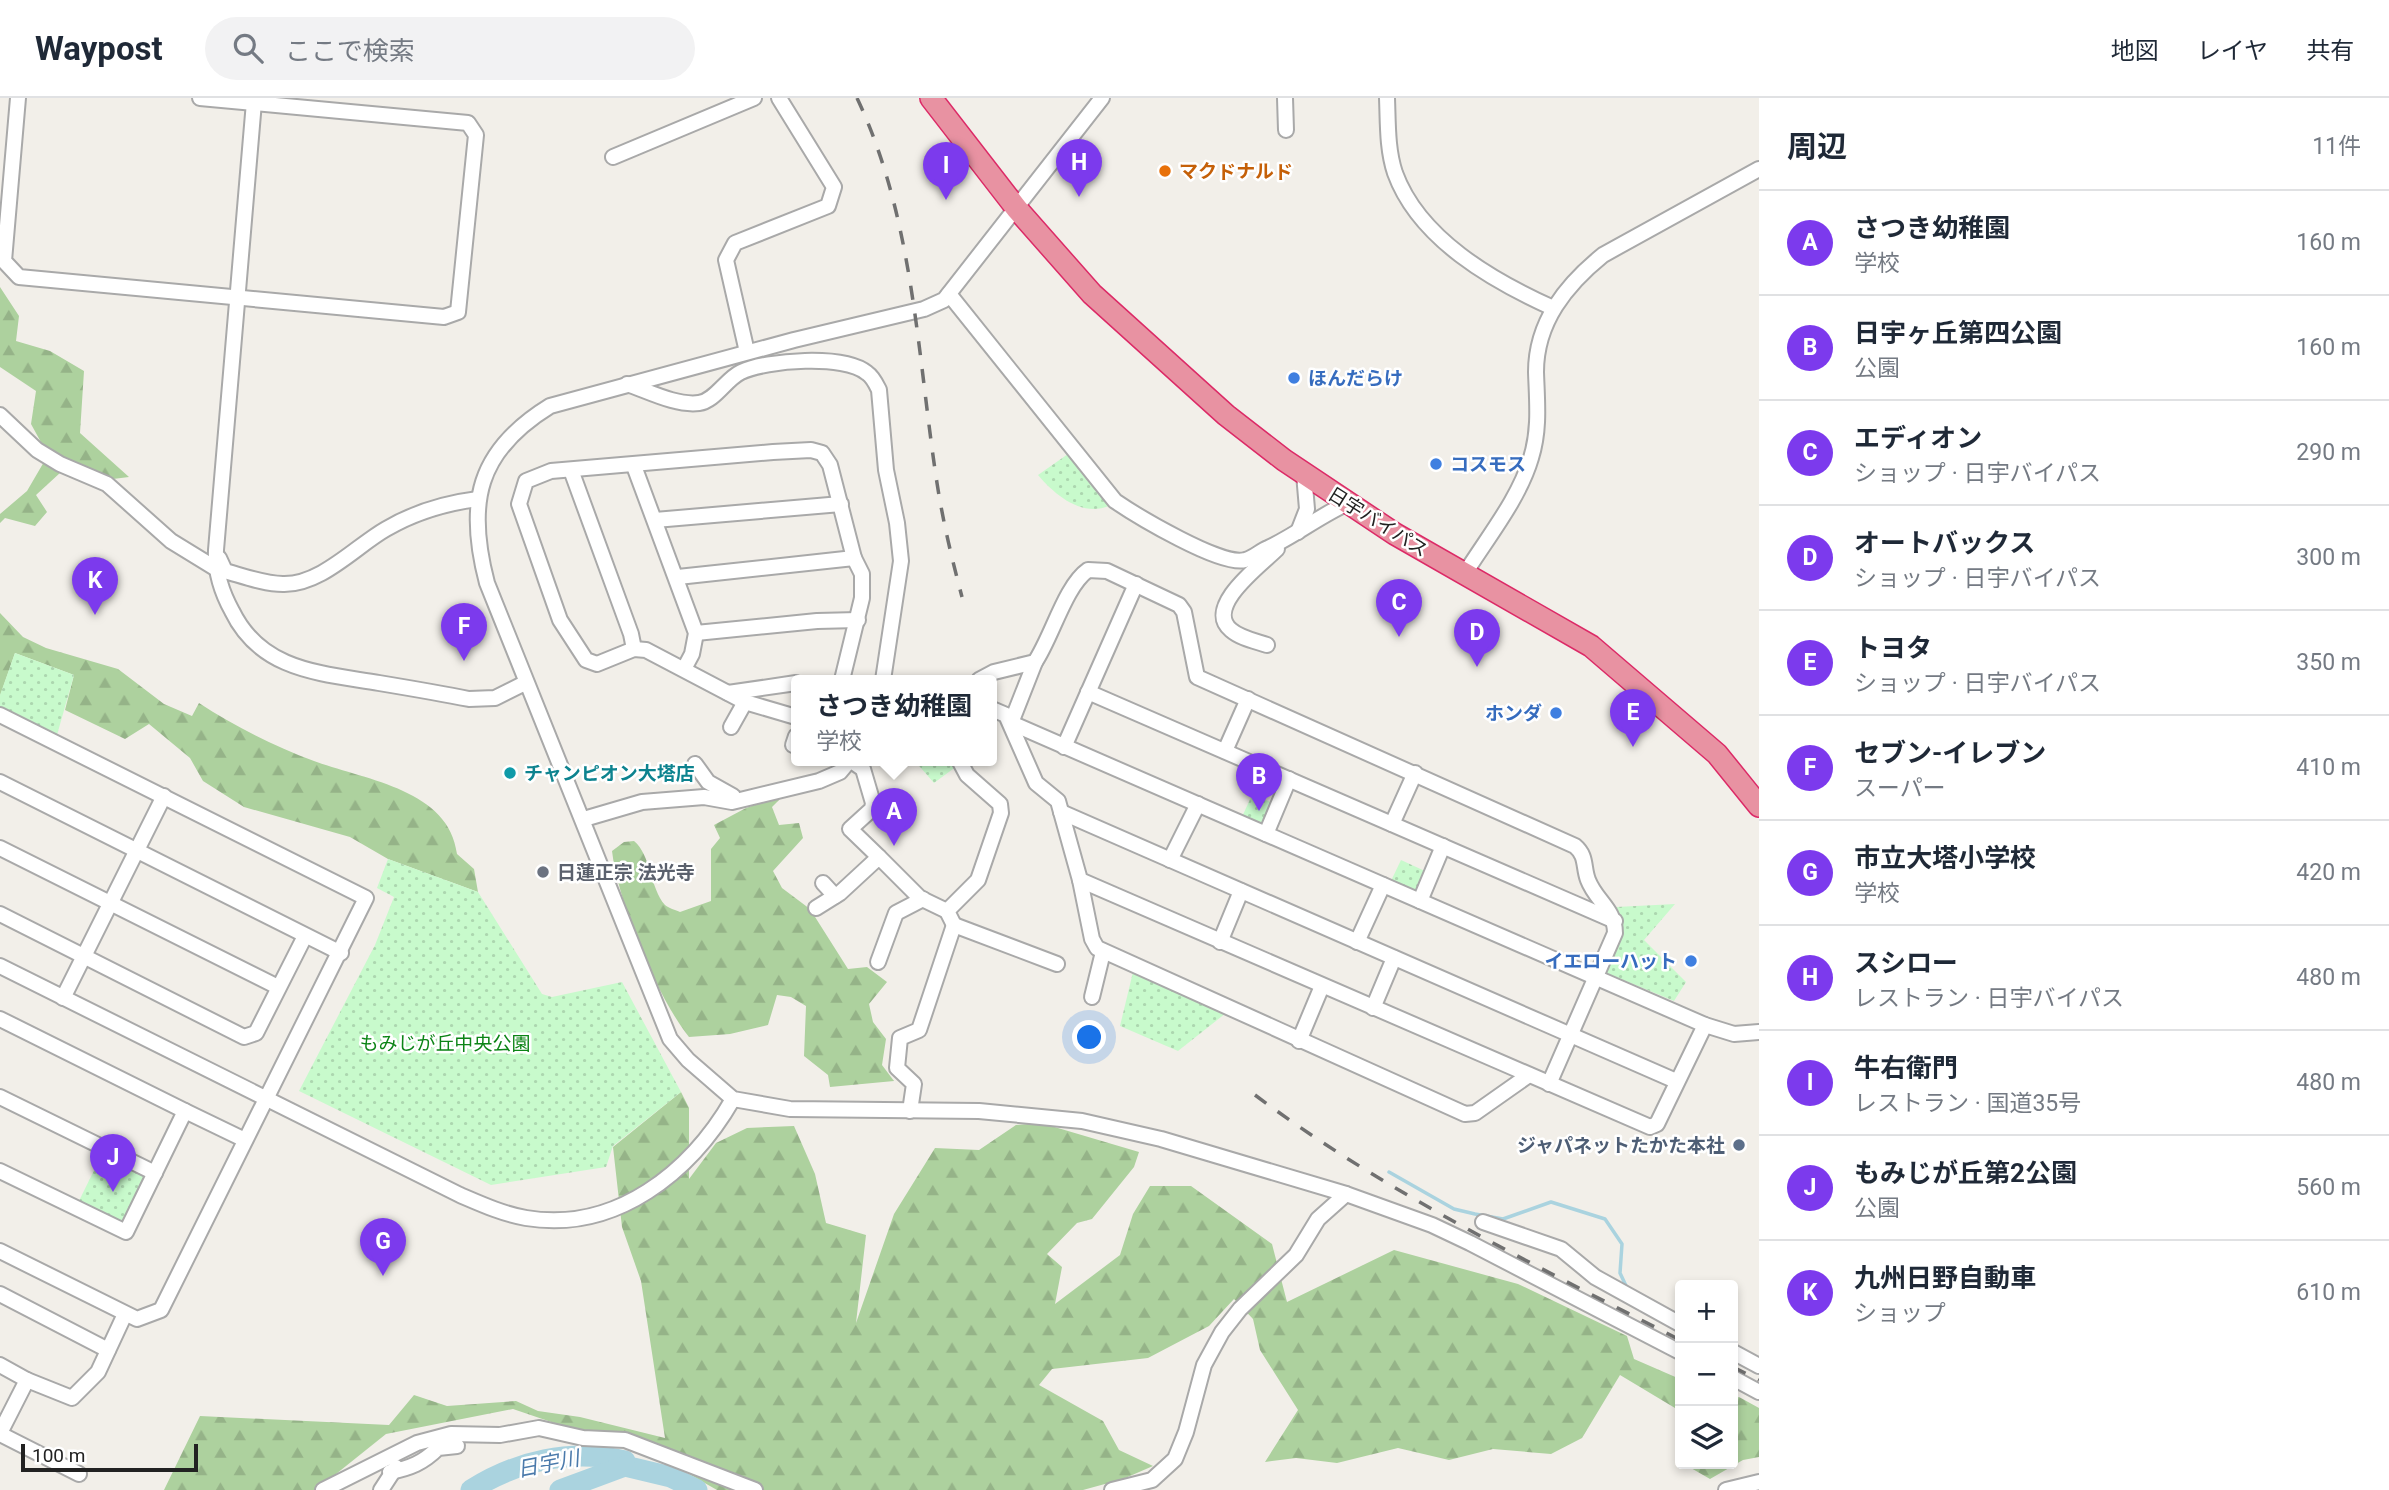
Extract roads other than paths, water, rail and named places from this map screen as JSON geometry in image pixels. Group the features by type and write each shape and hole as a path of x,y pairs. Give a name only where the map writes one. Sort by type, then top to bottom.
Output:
{"highway":[{"name":"日宇バイパス","path":"931,98 1017,209 1092,294 1226,415 1304,474 1348,503 1464,575 1567,629 1591,646 1717,754 1759,806"}],"street":[{"path":"18,98 4,261 19,277 444,317 458,312 476,135 468,123 200,98"},
{"path":"613,157 754,98"},
{"path":"747,352 726,260 736,243 828,206 834,187 779,98"},
{"path":"1102,98 944,300 924,309 747,352 550,406 526,421 504,441 478,499 476,543 487,583 525,683 584,819 670,1039 688,1060 733,1099 790,1109 1006,1113 1082,1121 1161,1139 1346,1194 1432,1225 1470,1242 1675,1349"},
{"path":"1285,98 1286,130"},
{"path":"1387,98 1389,153 1399,183 1412,204 1450,245 1483,272 1510,289 1553,308"},
{"path":"254,102 216,550 215,568 221,589 241,630 270,656 290,666 468,699 495,698 525,683"},
{"path":"1464,575 1530,462 1537,426 1538,358 1553,308 1580,273 1603,255 1759,169"},
{"path":"950,294 1115,501 1152,523 1230,561 1243,561 1283,543"},
{"path":"626,384 690,404 703,403 742,372 788,363 814,361 847,364 866,372 874,380 879,390 886,470 897,523 901,561 884,675"},
{"path":"0,415 37,450 60,464 107,484 171,541 215,568"},
{"path":"791,716 745,702 646,650 634,649 597,664 586,660 573,644 560,620 519,504 526,481 537,474 571,470 811,450 822,453 830,464 855,558 862,574 858,620 843,675"},
{"path":"634,466 678,578 696,634 692,654 684,669"},
{"path":"571,470 631,634 634,649"},
{"path":"1298,532 1307,509 1304,474"},
{"path":"216,550 225,571 283,584 299,582 347,558 384,530 411,516 453,502 478,499"},
{"path":"1267,645 1234,633 1224,621 1224,610 1238,585 1283,543 1326,513 1348,503"},
{"path":"655,520 841,504"},
{"path":"678,578 855,558"},
{"path":"1010,723 1035,662 1082,575 1088,570 1107,570 1179,605 1184,612 1196,677 1575,846 1583,853 1592,888 1615,921 1615,933 1549,1084"},
{"path":"1064,747 1136,584"},
{"path":"696,634 817,621 858,620"},
{"path":"988,675 1035,662"},
{"path":"728,693 791,684"},
{"path":"1088,692 1615,921"},
{"path":"1224,751 1248,699"},
{"path":"731,727 745,702"},
{"path":"997,711 1006,715 1036,783 1058,801 1080,880 1092,939 1097,948 1465,1114 1475,1113 1529,1075"},
{"path":"0,715 366,898 341,953 161,1310 137,1319 0,1251"},
{"path":"1010,723 1705,1025 1734,1034 1759,1032"},
{"path":"695,764 708,782 740,800"},
{"path":"584,819 642,802 704,797 732,802 819,782 840,772 845,766"},
{"path":"859,766 863,769 873,803 872,809 850,829 923,899 947,911 954,925 1057,964"},
{"path":"947,911 978,880 1001,813 1000,804 967,775 962,766"},
{"path":"1392,824 1415,774"},
{"path":"1266,834 1289,779"},
{"path":"0,782 341,953"},
{"path":"63,998 164,796"},
{"path":"1170,860 1198,804"},
{"path":"1061,813 1676,1081"},
{"path":"1420,901 1443,846"},
{"path":"0,848 278,987"},
{"path":"816,908 835,896 879,857"},
{"path":"1080,880 1650,1127 1657,1124 1705,1025"},
{"path":"823,883 835,896"},
{"path":"1357,942 1383,885"},
{"path":"1220,942 1241,891"},
{"path":"878,962 896,913 923,899"},
{"path":"0,914 244,1037 256,1032 304,936"},
{"path":"910,1111 914,1084 897,1068 900,1038 919,1030 954,925"},
{"path":"1092,997 1104,952"},
{"path":"1373,1008 1394,958"},
{"path":"1,969 460,1195 527,1218 560,1220 598,1214 643,1197 676,1172 717,1128 733,1099"},
{"path":"1299,1041 1322,986"},
{"path":"0,1019 245,1140"},
{"path":"0,1097 155,1173"},
{"path":"0,1171 126,1232 185,1111"},
{"path":"1112,1490 1152,1480 1175,1459 1186,1432 1204,1364 1222,1332 1240,1309 1296,1255 1318,1219 1346,1194"},
{"path":"1483,1222 1561,1249 1595,1277 1675,1321"},
{"path":"0,1294 108,1350"},
{"path":"0,1365 27,1380 72,1398 98,1372 125,1314"},
{"path":"1738,1355 1759,1366"},
{"path":"27,1380 0,1433 79,1474"},
{"path":"1738,1381 1759,1392"},
{"path":"323,1490 425,1441 451,1434 500,1435 539,1428 583,1438 625,1440 755,1490"},
{"path":"386,1489 390,1472 425,1441"},
{"path":"390,1472 418,1464 438,1448 457,1446"},
{"path":"1726,1490 1759,1482"}],"waterway":[{"path":"1389,1172 1454,1209 1475,1214 1503,1219 1551,1202 1605,1219 1622,1244 1620,1273 1627,1288"},
{"name":"日宇川","path":"471,1490 507,1471 526,1465 585,1456 625,1461 625,1466 671,1477 697,1490"},
{"name":"日宇川","path":"560,1490 625,1466"}],"railway":[{"path":"857,98 876,144 902,239 911,287 939,498 962,597"},
{"path":"1255,1095 1305,1131 1409,1196 1675,1337"},
{"path":"1738,1370 1759,1380"}],"place":[{"name":"マクドナルド","path":"1165,171"},
{"name":"スシロー","path":"1079,197"},
{"name":"牛右衛門","path":"946,200"},
{"name":"ほんだらけ","path":"1294,378"},
{"name":"コスモス","path":"1436,464"},
{"name":"九州日野自動車","path":"95,615"},
{"name":"エディオン","path":"1399,637"},
{"name":"セブン-イレブン","path":"464,661"},
{"name":"オートバックス","path":"1477,667"},
{"name":"ホンダ","path":"1556,713"},
{"name":"トヨタ","path":"1633,747"},
{"name":"チャンピオン大塔店","path":"510,773"},
{"name":"日宇ヶ丘第四公園","path":"1259,811"},
{"name":"さつき幼稚園","path":"894,846"},
{"name":"日蓮正宗 法光寺","path":"543,872"},
{"name":"イエローハット","path":"1691,961"},
{"name":"ジャパネットたかた本社","path":"1739,1145"},
{"name":"もみじが丘第2公園","path":"113,1192"},
{"name":"市立大塔小学校","path":"383,1276"}],"park label":[{"name":"もみじが丘中央公園","path":"445,1043"}]}
